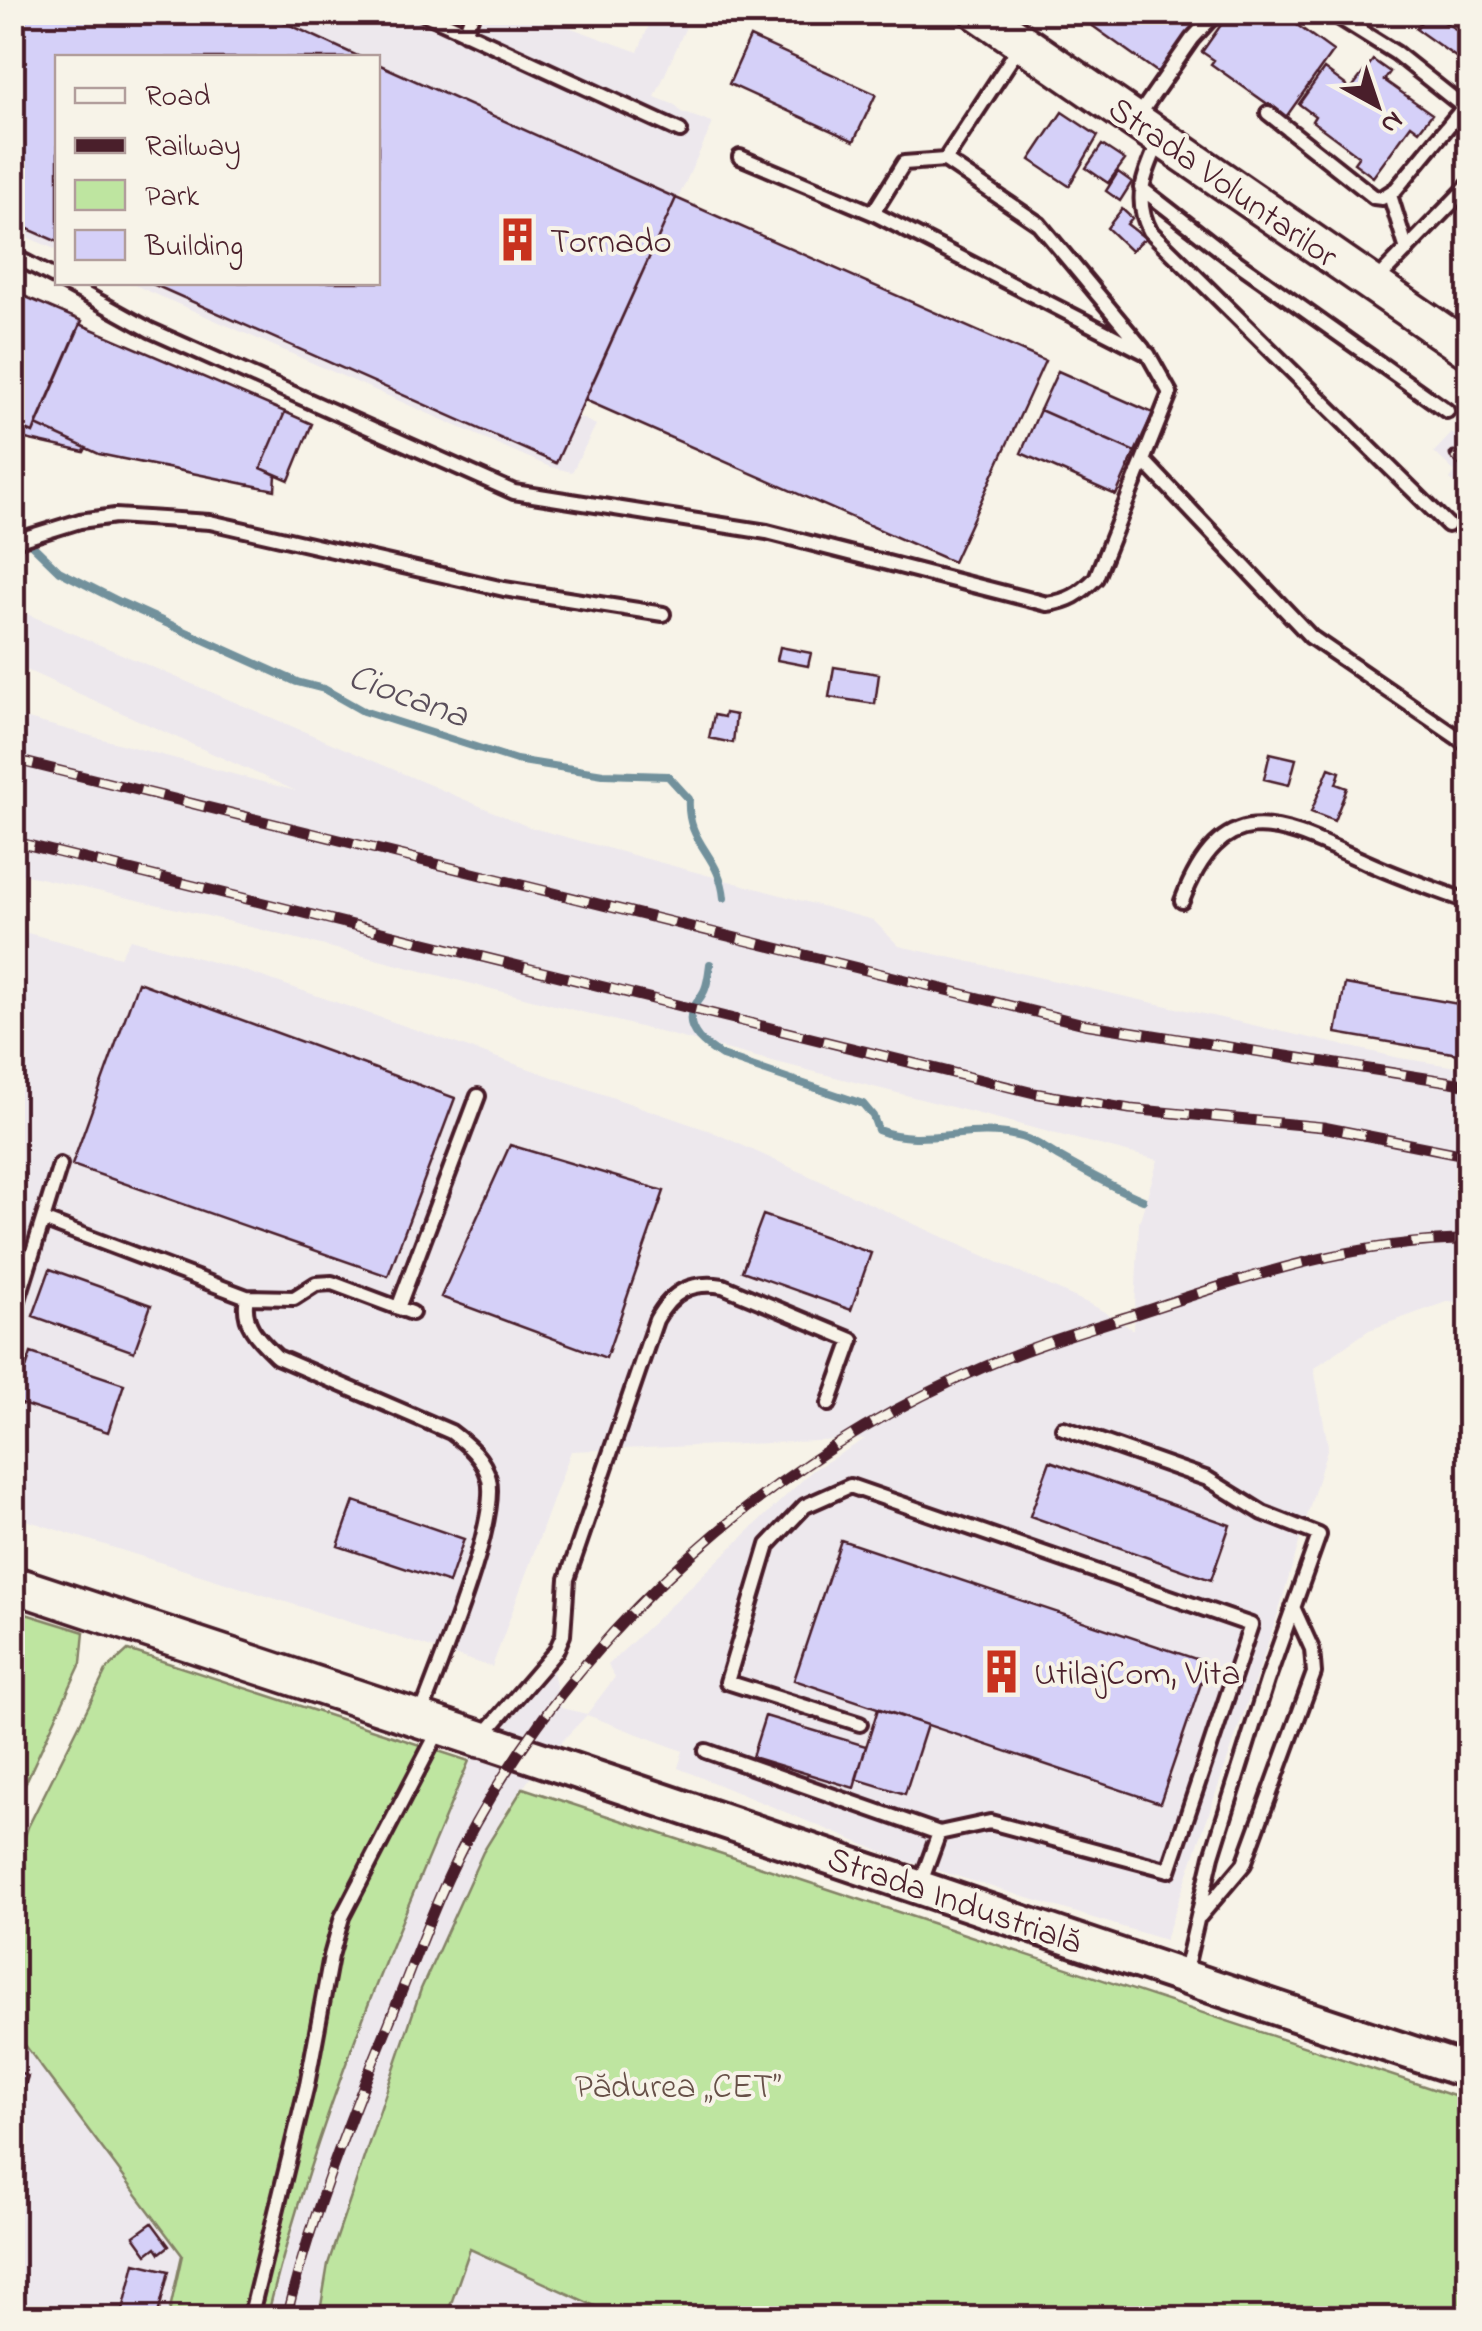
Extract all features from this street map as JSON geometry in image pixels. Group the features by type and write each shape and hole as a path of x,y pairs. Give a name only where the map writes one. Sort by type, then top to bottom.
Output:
{"main road":[{"name":"Strada Voluntarilor","path":"978,12 1470,352"},
{"name":"Strada Industrială","path":"12,1584 480,1739"}],"street":[{"name":"Strada Industrială","path":"480,1739 1470,2072"}],"lane":[{"path":"421,12 680,131"},
{"path":"465,33 473,12"},
{"path":"1216,12 1192,40 1148,128 1139,204 1150,231 1448,525"},
{"path":"1268,113 1374,196 1390,195 1467,110 1396,53 1330,12"},
{"path":"945,160 1022,42"},
{"path":"740,157 873,213 1148,354"},
{"path":"67,285 150,330 514,492 767,532 1047,604 1068,601 1096,578 1170,393 1148,354 1039,224 945,160 904,164 873,213"},
{"path":"1373,284 1470,184"},
{"path":"1141,188 1447,410"},
{"path":"1390,195 1407,250"},
{"path":"12,254 55,278"},
{"path":"1144,462 1311,636 1470,746"},
{"path":"12,542 80,521 115,516 210,522 504,588 663,614"},
{"path":"1182,901 1192,874 1211,846 1228,832 1268,824 1334,846 1367,863 1470,902"},
{"path":"398,1308 478,1096"},
{"path":"12,1319 60,1165"},
{"path":"43,1220 247,1297 294,1298 316,1284 332,1282 412,1314"},
{"path":"480,1739 556,1650 562,1635 568,1579 656,1320 666,1302 689,1287 724,1286 852,1340 829,1404"},
{"path":"247,1297 246,1320 256,1337 278,1357 451,1432 468,1444 488,1476 489,1516 430,1722 342,1917 307,2084 250,2318"},
{"path":"1063,1428 1208,1479 1263,1513 1319,1535 1212,1856 1183,1978"},
{"path":"706,1752 939,1833 990,1822 1169,1870 1251,1625 850,1486 805,1506 768,1546 726,1682 860,1724"},
{"path":"1198,1918 1244,1864 1314,1674 1312,1649 1293,1607"},
{"path":"920,1885 939,1833"}],"shaded area":[{"path":"29,13 530,13 638,52 654,13 692,13 655,97 675,105 681,112 713,123 577,416 596,425 572,472 550,467 135,285 380,285 380,55 55,55 55,249 13,231 13,51"},
{"path":"1452,433 1469,447 1469,496 1450,479 1455,472 1434,452"},
{"path":"13,608 529,827 873,920 899,946 1400,1058 1469,1069 1469,1304 1449,1301 1369,1330 1314,1368 1328,1446 1276,1620 1165,1940 894,1857 678,1768 683,1751 587,1715 542,1762 508,1808 483,1852 421,1989 328,2264 319,2318 267,2318 290,2224 388,1950 475,1747 504,1699 551,1662 561,1708 587,1714 615,1677 608,1665 813,1470 865,1439 571,1451 492,1667 13,1516 12,929 120,957 130,939 248,972 713,1132 1096,1307 1134,1330 1139,1223 1158,1160 204,915 13,872 13,715 296,791 13,664"},
{"path":"12,2029 183,2255 168,2318 13,2318"},
{"path":"469,2249 621,2318 446,2318"}],"green space":[{"path":"13,1610 84,1632 81,1663 13,1810"},
{"path":"128,1650 469,1761 356,2036 307,2176 267,2318 168,2318 182,2255 13,2029 13,1872 28,1827 107,1669"},
{"name":"Pădurea „CET”","path":"523,1788 1469,2101 1469,2318 621,2318 470,2249 446,2318 319,2318 328,2264 421,1989 483,1852"}],"building":[{"path":"12,12 29,12 12,51"},
{"path":"29,12 262,12 355,55 55,55 55,241 12,222 12,51"},
{"path":"1073,12 1204,12 1160,74"},
{"path":"1230,12 1243,21 1249,12 1279,12 1333,51 1286,117 1211,64 1214,60 1202,52"},
{"path":"1428,12 1470,38 1470,67 1416,29"},
{"path":"750,37 876,94 854,141 729,84"},
{"path":"1373,60 1390,72 1384,80 1432,114 1419,131 1411,125 1373,177 1354,163 1359,156 1312,121 1315,116 1299,104 1324,69 1347,86 1344,90 1348,93"},
{"name":"Tornado","path":"380,65 676,198 556,463 155,285 380,285"},
{"path":"1062,112 1098,136 1069,186 1030,160"},
{"path":"1102,145 1125,160 1108,183 1086,168"},
{"path":"1118,172 1132,182 1120,201 1106,191"},
{"path":"676,198 1045,361 953,562 585,400"},
{"path":"1122,209 1132,218 1127,224 1145,238 1131,251 1107,228"},
{"path":"12,291 82,321 33,433 12,424"},
{"path":"80,324 285,412 261,468 276,475 275,490 99,454 36,425"},
{"path":"1058,371 1153,413 1135,452 1040,410"},
{"path":"1040,410 1135,452 1116,495 1021,453"},
{"path":"285,412 312,424 289,480 261,468"},
{"path":"12,424 33,433 36,425 86,448 84,452 12,436"},
{"path":"780,647 811,653 808,666 777,660"},
{"path":"834,667 879,674 875,704 829,697"},
{"path":"725,713 736,715 733,743 709,738 714,715 724,717"},
{"path":"1270,753 1296,759 1289,785 1264,779"},
{"path":"1329,768 1340,772 1336,784 1347,788 1334,821 1311,812"},
{"path":"138,982 455,1098 388,1276 72,1165"},
{"path":"1345,984 1470,1006 1464,1055 1336,1033"},
{"path":"510,1145 664,1191 606,1358 441,1297"},
{"path":"763,1215 871,1253 851,1310 742,1271"},
{"path":"50,1269 151,1305 134,1352 33,1316"},
{"path":"31,1353 124,1384 108,1432 15,1402"},
{"path":"1050,1461 1230,1525 1211,1580 1030,1516"},
{"path":"354,1501 464,1539 449,1583 338,1546"},
{"name":"UtilajCom, Vita","path":"841,1540 1208,1663 1160,1803 794,1680"},
{"path":"878,1709 927,1725 905,1794 856,1779"},
{"path":"765,1716 866,1746 854,1788 752,1757"},
{"path":"12,2071 28,2076 15,2117 12,2116"},
{"path":"152,2223 169,2246 160,2253 156,2247 147,2254 134,2236"},
{"path":"135,2263 169,2271 157,2318 121,2318"}],"waterway":[{"name":"Ciocana","path":"12,515 20,528"},
{"name":"Ciocana","path":"28,541 59,571 122,603 297,682 324,689 363,711 516,760 603,774 668,776 689,799 693,827 716,870 724,898"},
{"name":"Ciocana","path":"710,964 706,986 691,1019 699,1038 722,1056 863,1104 878,1130 895,1135 999,1133 1023,1137 1143,1200"}],"railway":[{"path":"1454,455 1470,468"},
{"path":"12,759 1084,1024 1470,1085"},
{"path":"12,841 1034,1093 1130,1109 1323,1127 1470,1156"},
{"path":"286,2318 345,2132 429,1922 475,1824 521,1750 572,1680 692,1554 760,1498 831,1448 906,1404 1002,1359 1298,1264 1383,1247 1470,1240"}],"place":[{"name":"Tornado","path":"517,240"},
{"name":"UtilajCom, Vita","path":"1001,1672"}]}
